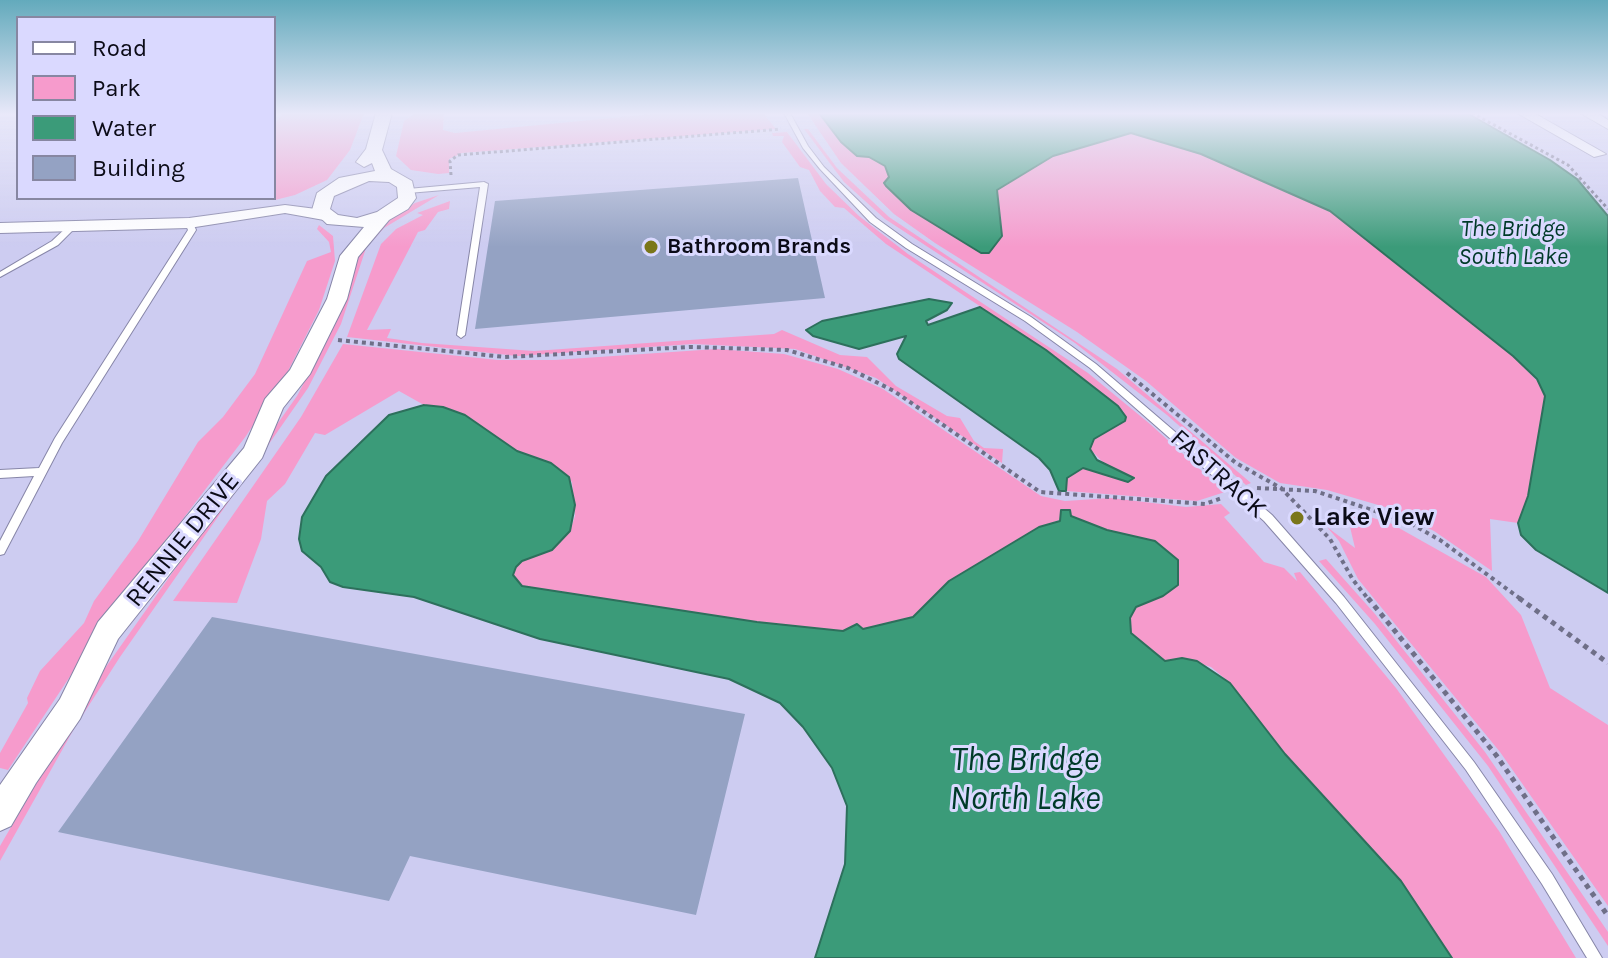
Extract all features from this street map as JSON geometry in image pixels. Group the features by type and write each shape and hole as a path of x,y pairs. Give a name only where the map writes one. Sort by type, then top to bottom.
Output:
{"street":[{"path":"345,182 367,158"},
{"path":"377,158 391,177"},
{"path":"0,228 189,223 273,211 326,193 345,182 369,176 400,180 408,191"},
{"name":"RENNIE DRIVE","path":"0,815 25,772 70,709 108,631 254,452 273,405 299,374 337,299 349,256 383,216 402,205 408,191"},
{"path":"326,193 320,205 343,236 349,256"},
{"path":"273,211 357,223 383,216"}],"lane":[{"name":"FASTRACK","path":"815,158 873,220 909,246 1028,319 1093,366 1240,493 1340,600 1410,687 1547,879 1595,958"},
{"path":"408,191 484,184 461,335"},
{"path":"0,551 42,472 192,230 189,223"},
{"path":"0,275 55,243 71,228"},
{"path":"0,474 42,472"}],"path":[{"path":"451,176 450,161 454,158"},
{"path":"1555,158 1568,165 1608,209"},
{"path":"316,341 340,340 505,357 690,347 787,350 848,368 894,391 1040,492 1055,496 1096,494 1205,504 1254,488 1315,491 1408,522 1440,540 1608,663"}],"green space":[{"path":"276,158 344,158 327,180 295,195 276,200"},
{"path":"398,158 452,158 449,159 449,173 411,170"},
{"path":"793,158 806,158 826,184 859,216 908,254 1088,373 1225,492 1197,501 1066,491 1067,478 1083,468 1119,479 1090,449 1094,439 1120,425 1124,412 1046,350 886,244 844,208 835,207 820,191 809,170 800,167"},
{"path":"826,158 829,158 889,217 1117,369 1251,483 1246,485 1167,415 1075,343 885,219 844,182"},
{"path":"837,158 870,158 885,166 889,177 886,186 911,210 981,253 989,253 1002,236 997,190 1050,158 1209,158 1335,214 1513,356 1541,385 1545,396 1528,496 1518,523 1490,519 1492,571 1434,531 1385,507 1327,490 1280,483 1236,458 1146,381 1077,332 894,214"},
{"path":"439,195 384,228 366,248 341,324 308,388 120,657 75,727 0,861 0,846 96,681 297,396 333,328 360,250 386,222 415,203"},
{"path":"450,201 449,209 438,212 425,230 418,232 367,330 391,329 387,338 422,343 534,351 774,334 782,330 840,355 867,357 896,386 947,416 960,418 974,441 984,448 1003,449 1002,463 876,378 795,349 693,344 517,356 347,337 381,244 396,229 423,215 417,213"},
{"path":"319,225 333,236 335,261 319,310 286,375 246,436 116,607 8,770 0,768 0,753 28,703 27,698 40,671 84,623 94,601 138,541 198,442 223,417 255,374 307,261 331,252 329,242 317,229"},
{"path":"343,344 498,360 555,360 716,349 784,354 838,369 883,389 1041,496 1065,501 1111,498 1186,507 1221,504 1230,513 1224,517 1264,562 1284,568 1297,581 1294,573 1300,572 1396,688 1499,831 1576,958 1452,958 1401,881 1285,754 1230,683 1211,667 1182,658 1165,662 1131,633 1130,618 1136,607 1163,596 1177,585 1179,569 1155,541 1107,530 1071,516 1039,527 949,581 913,617 863,629 857,624 843,631 757,622 522,586 513,575 516,567 522,561 552,550 570,531 575,516 572,482 545,460 517,451 465,415 443,407 424,405 399,391 325,435 315,433 285,484 267,501 261,539 237,603 173,601 301,417"},
{"path":"1346,510 1390,523 1486,577 1521,615 1550,688 1608,725 1608,906 1500,752 1358,579 1339,541 1327,527 1355,548"},
{"path":"1326,559 1375,614 1485,752 1608,932 1608,946 1488,766 1375,624 1319,561"}],"water":[{"name":"The Bridge South Lake","path":"870,158 1050,158 997,190 1002,236 989,253 981,253 911,210 884,183 889,177 885,166"},
{"name":"The Bridge South Lake","path":"1209,158 1546,158 1577,179 1608,216 1608,593 1536,550 1521,535 1518,523 1528,496 1545,396 1537,379 1513,356 1330,211"},
{"path":"929,299 952,303 947,310 926,321 928,325 980,307 1046,350 1118,406 1126,417 1125,421 1094,439 1090,449 1097,460 1134,478 1128,482 1083,468 1067,478 1066,491 1059,491 1050,470 1039,458 899,359 897,354 906,336 859,349 813,336 806,330 822,321"},
{"name":"The Bridge North Lake","path":"424,405 443,407 465,415 517,451 551,463 569,477 575,505 570,531 552,550 522,561 516,567 513,575 522,586 757,622 843,631 857,624 863,629 913,617 949,581 1039,527 1060,521 1061,510 1070,510 1071,516 1107,530 1155,541 1178,560 1178,585 1163,596 1136,607 1130,618 1131,633 1165,661 1182,658 1197,661 1230,683 1285,754 1401,881 1452,958 815,958 845,864 847,806 832,768 803,727 780,703 729,679 540,639 414,597 343,587 330,582 321,567 302,551 299,539 302,517 326,476 389,415"}],"building":[{"name":"Bathroom Brands","path":"798,178 825,298 475,329 495,201"},
{"path":"212,617 745,714 696,915 410,856 389,901 58,832"}],"place":[{"name":"Bathroom Brands","path":"651,247"},
{"name":"Lake View","path":"1297,518"}]}
